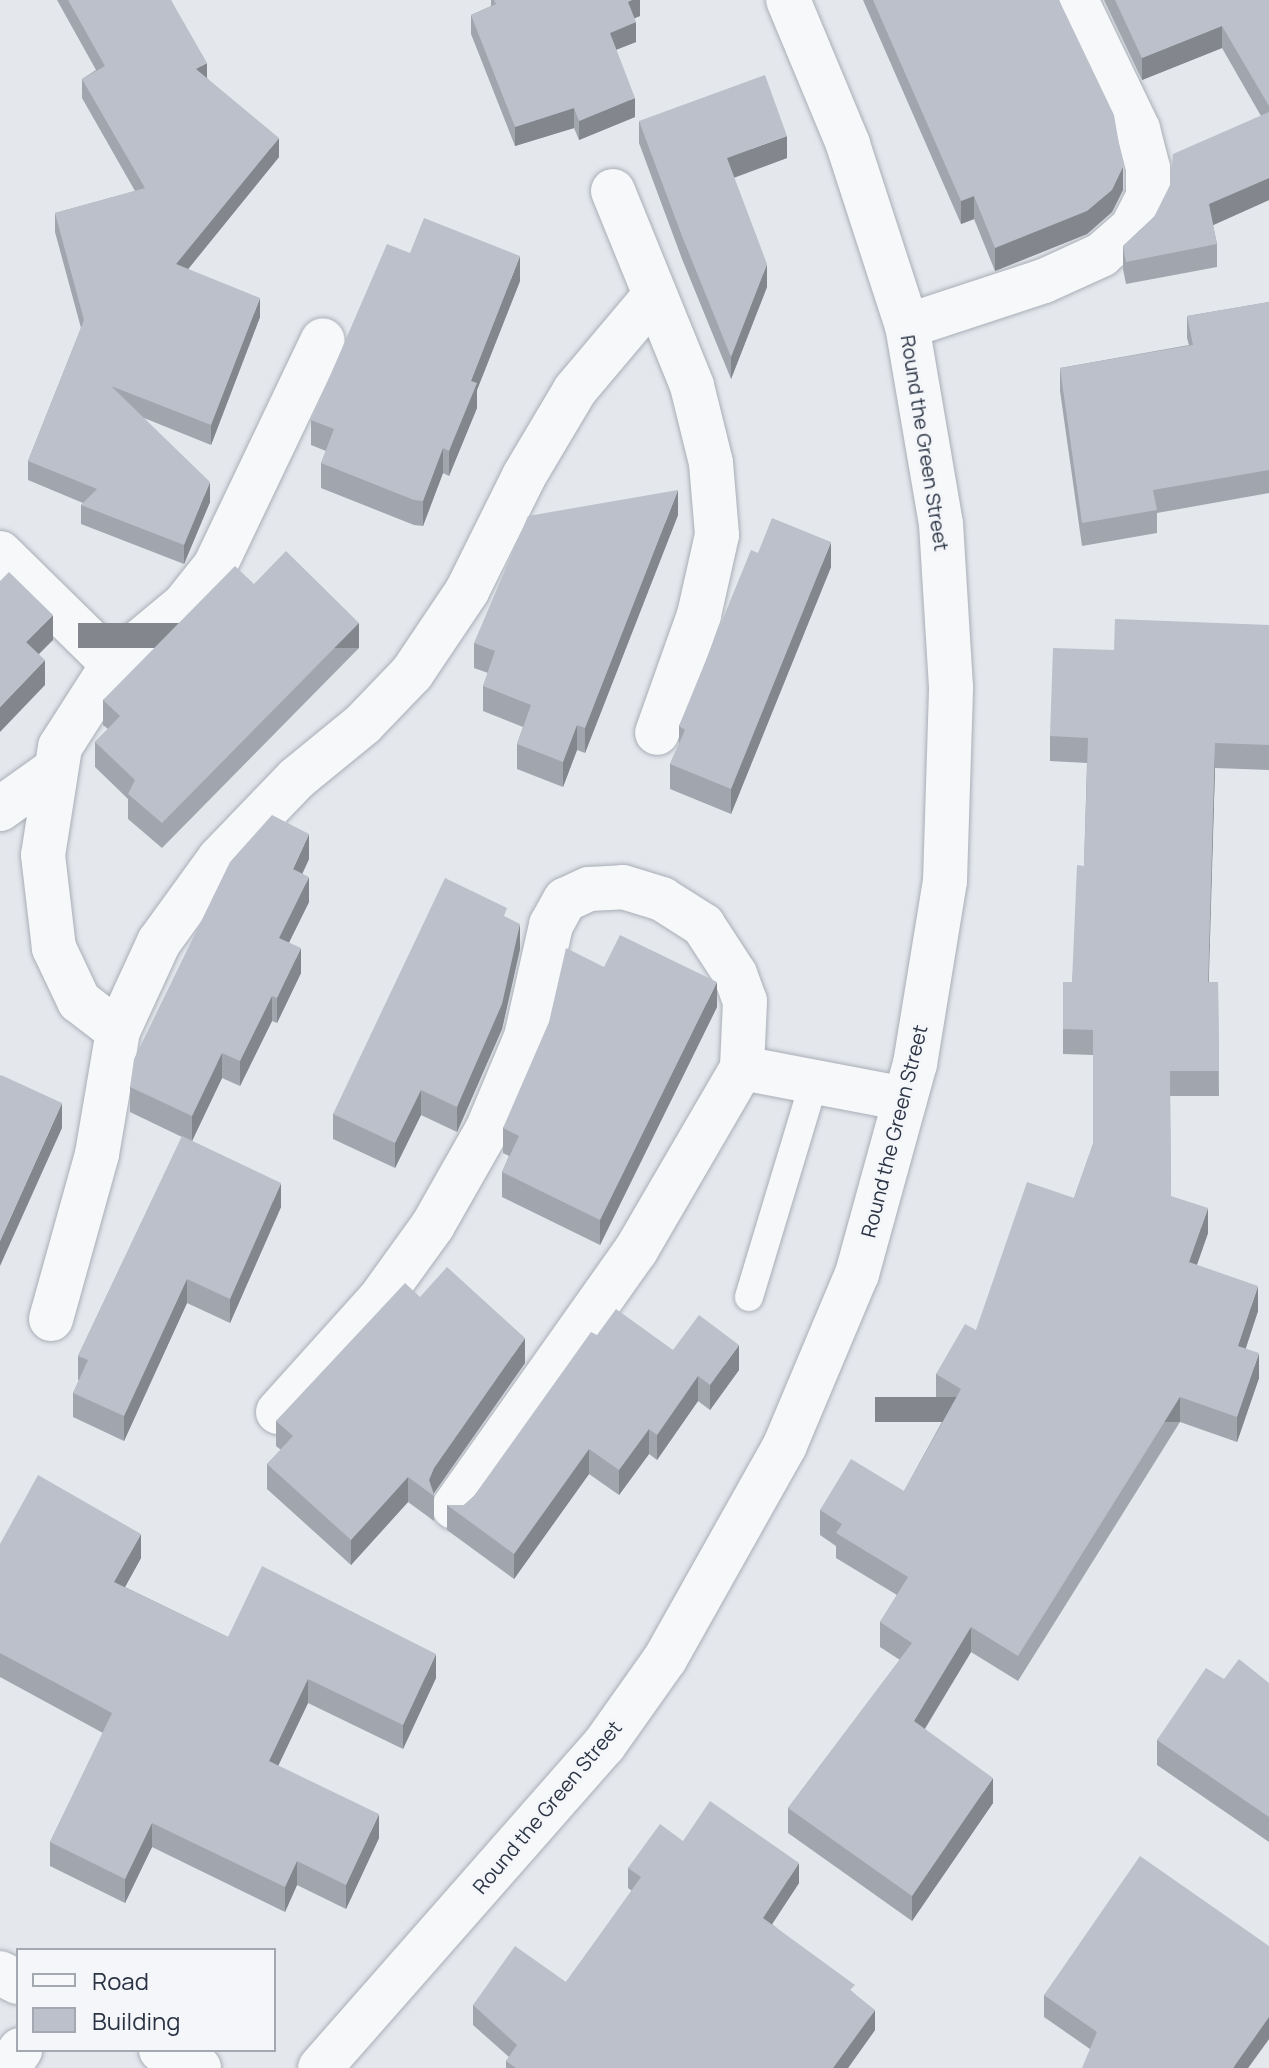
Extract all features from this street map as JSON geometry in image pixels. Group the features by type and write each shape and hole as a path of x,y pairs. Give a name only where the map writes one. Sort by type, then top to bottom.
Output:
{"street":[{"name":"Round the Green Street","path":"320,2068 604,1745 665,1659 785,1445 857,1274 905,1099 945,881 951,687 941,524 907,326 848,144 788,0"},
{"path":"907,326 1044,281 1101,255 1132,228 1148,196 1142,142 1106,55 1076,0"},
{"path":"613,191 692,386 711,463 717,535 699,615 657,733"},
{"path":"51,1319 97,1154 118,1031 159,942 219,859 297,778 363,724 412,673 467,591 524,476 575,390 655,295"},
{"path":"118,1031 79,1001 54,948 43,855 60,747 113,664 184,605 215,566 323,340"},
{"path":"0,553 113,664"},
{"path":"0,809 56,769"},
{"path":"278,1412 379,1300 433,1225 479,1144 526,1037 551,925 565,900 589,889 623,887 662,899 703,925 735,974 745,1001 742,1068 636,1250 454,1507"},
{"path":"742,1068 905,1099"},
{"path":"165,2052 199,2068"}],"lane":[{"path":"749,1297 814,1082"}],"building":[{"path":"68,0 171,0 207,63 196,69 279,138 176,264 260,298 211,425 111,386 210,482 184,545 81,505 97,489 28,461 84,320 55,213 145,188 82,79 105,66"},
{"path":"494,0 632,0 628,2 636,22 610,33 635,98 579,121 574,108 515,127 471,15 496,4"},
{"path":"873,0 1059,0 1114,115 1123,167 1112,190 1087,211 995,248 974,196 961,201"},
{"path":"1115,0 1269,0 1269,106 1222,26 1142,58"},
{"path":"765,75 787,136 727,158 767,264 731,357 639,121"},
{"path":"1269,112 1269,178 1209,204 1217,244 1126,262 1123,246 1154,217 1170,185 1173,154"},
{"path":"424,218 520,256 471,381 477,383 449,451 443,448 423,501 321,463 334,429 311,420 387,244 410,253"},
{"path":"1269,302 1269,470 1153,490 1157,510 1082,523 1060,368 1193,345 1187,316"},
{"path":"678,490 585,728 577,725 563,762 517,744 531,705 483,686 495,651 474,643 528,516"},
{"path":"772,518 831,542 731,789 670,764 685,730 679,726 751,550 758,553"},
{"path":"286,551 359,623 162,823 128,794 135,780 95,742 120,716 103,700 235,566 254,584"},
{"path":"9,572 53,615 26,642 45,660 0,707 0,581"},
{"path":"1115,619 1269,625 1269,745 1215,743 1208,982 1218,982 1219,1071 1170,1071 1171,1196 1208,1208 1189,1262 1258,1286 1238,1346 1259,1353 1237,1417 1180,1397 1018,1656 971,1627 914,1721 993,1778 912,1896 788,1808 912,1643 880,1622 908,1577 836,1533 842,1524 820,1510 851,1459 904,1491 961,1389 936,1374 965,1324 976,1330 1027,1182 1074,1198 1093,1144 1093,1030 1063,1029 1063,982 1072,982 1077,865 1084,866 1088,738 1050,736 1053,648 1114,650"},
{"path":"272,815 309,834 293,869 309,877 279,938 301,948 277,998 272,996 240,1061 222,1053 192,1116 130,1087 134,1059 230,862"},
{"path":"445,878 507,908 504,916 520,924 502,1004 457,1107 421,1090 395,1143 333,1114"},
{"path":"620,935 717,982 600,1220 502,1172 519,1136 503,1128 549,1022 566,948 604,967"},
{"path":"0,1076 62,1103 0,1241"},
{"path":"182,1136 281,1183 230,1299 187,1279 124,1416 73,1393 88,1360 78,1356"},
{"path":"447,1267 525,1338 434,1468 429,1480 434,1496 408,1477 351,1540 267,1464 293,1436 276,1421 405,1283 420,1297"},
{"path":"616,1309 673,1350 699,1315 739,1345 710,1385 698,1376 657,1435 649,1429 619,1470 589,1449 514,1554 447,1505 464,1505 474,1496 591,1332 597,1335"},
{"path":"38,1475 141,1534 114,1582 228,1637 262,1566 436,1654 403,1725 308,1679 269,1761 379,1814 346,1885 297,1861 285,1887 152,1823 125,1879 50,1842 112,1713 0,1653 0,1544"},
{"path":"1239,1659 1269,1683 1269,1817 1157,1740 1206,1668 1224,1679"},
{"path":"710,1801 799,1863 763,1918 855,1985 850,1990 875,2010 833,2068 516,2068 506,2061 517,2045 473,2005 515,1946 566,1982 641,1877 628,1868 660,1824 683,1841"},
{"path":"1140,1856 1269,1946 1269,2017 1233,2068 1082,2068 1097,2032 1044,1995"}]}
